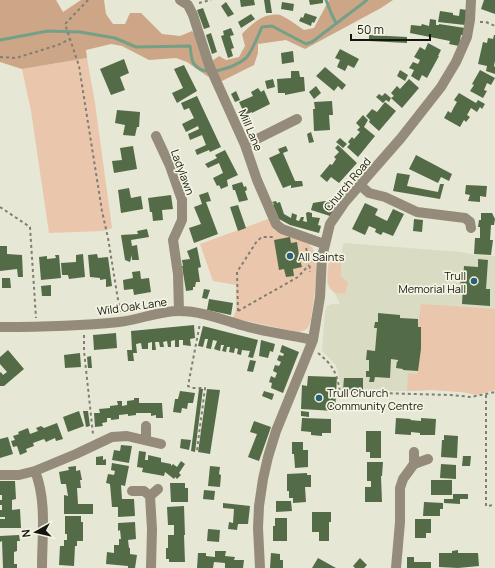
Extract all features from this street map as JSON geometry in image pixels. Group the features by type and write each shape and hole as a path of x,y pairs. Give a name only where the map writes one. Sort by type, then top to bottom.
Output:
{"street":[{"name":"Church Road","path":"260,568 258,528 259,506 266,464 276,431 311,344 320,297 324,244 330,224 345,202 402,138 441,87 456,62 466,37 470,20 471,0"},
{"name":"Mill Lane","path":"184,3 197,26 209,65 245,145 257,180 276,224 282,229 324,244"},
{"path":"245,145 297,119"},
{"name":"Ladylawn","path":"156,136 170,166 182,200 182,220 173,240 178,274 179,311"},
{"path":"360,185 369,192 385,197 417,212 465,218 470,222 471,228"},
{"name":"Wild Oak Lane","path":"0,327 37,327 121,322 157,313 179,311 208,314 311,344"},
{"path":"146,426 146,440"},
{"path":"0,475 19,475 35,471 94,447 116,436 127,436 161,444"},
{"path":"414,452 414,464"},
{"path":"396,568 400,522 400,488 403,478 414,464 428,459"},
{"path":"35,471 40,484 42,503 42,568"},
{"path":"150,496 158,489"},
{"path":"132,491 144,491 150,496 152,529 151,568"}],"path":[{"path":"88,0 65,24 79,66 121,322"},
{"path":"184,3 211,0"},
{"path":"470,20 486,22 495,26"},
{"path":"0,57 16,58 58,45 70,39"},
{"path":"0,207 30,227 37,327"},
{"path":"232,322 238,311 237,272 257,241 262,237 275,236"},
{"path":"306,247 309,258"},
{"path":"238,311 298,277 310,264"},
{"path":"197,450 205,388 192,388 188,386 202,314"},
{"path":"84,324 84,351 94,447"},
{"path":"311,344 319,354 332,365 337,376 340,392 451,395 472,398 495,392"},
{"path":"486,395 486,506 495,504"}],"shaded area":[{"path":"0,0 56,0 63,12 81,0 104,0 106,14 113,24 125,24 130,13 141,13 162,34 180,36 192,31 197,36 212,61 219,56 226,60 239,57 245,46 242,34 254,23 269,15 280,15 304,30 314,28 329,0 393,0 305,49 286,40 258,44 258,53 254,65 222,81 207,76 187,62 176,58 149,60 122,46 111,44 86,50 87,58 22,69 0,62"},
{"path":"87,58 95,103 112,228 103,231 49,233 31,111 22,69"},
{"path":"270,218 305,240 313,249 315,255 316,283 311,319 308,327 303,331 297,332 233,318 236,310 236,285 213,281 200,244"},
{"path":"343,243 495,256 495,326 477,395 462,392 432,390 342,390 336,365 322,351 325,312 327,306 332,304 340,304 335,293 327,284 329,259 341,259"},
{"path":"329,259 341,259 341,276 348,283 345,294 335,293 329,286"},
{"path":"421,304 495,309 495,390 477,395 462,392 432,390 407,391 408,373 417,374 421,348 421,328 418,327"}],"building":[{"path":"240,0 254,0 255,5 241,7"},
{"path":"264,0 270,0 272,13 266,13"},
{"path":"309,0 323,0 323,3 310,5"},
{"path":"484,0 495,0 495,14 481,9"},
{"path":"226,2 234,14 228,17 221,6"},
{"path":"282,2 294,4 293,11 281,9"},
{"path":"203,8 210,27 204,29 197,10"},
{"path":"460,9 467,10 465,25 438,22 440,11 453,13 453,15 459,16"},
{"path":"305,13 317,17 314,23 312,22 311,26 299,21 301,17 303,18"},
{"path":"251,14 255,19 241,28 238,22"},
{"path":"430,19 436,20 436,25 439,24 465,28 463,35 461,35 459,46 449,44 450,41 410,33 411,25 421,26 422,24 429,26"},
{"path":"231,28 234,35 230,36 234,48 231,49 233,56 228,58 221,36 224,35 223,31"},
{"path":"211,33 217,52 212,54 206,35"},
{"path":"369,35 407,37 407,43 369,41"},
{"path":"494,35 495,74 486,71 487,66 478,64 483,42 487,43 488,38 493,39"},
{"path":"428,43 441,50 427,78 422,75 419,81 411,76 414,70 409,68 413,62 418,64 420,60 414,57 420,47 425,50"},
{"path":"340,49 359,59 354,68 348,65 345,71 337,67 340,60 335,58"},
{"path":"293,51 294,62 282,64 281,53"},
{"path":"124,59 129,73 120,77 125,90 111,95 100,69"},
{"path":"184,65 197,91 177,103 172,93 183,88 174,69"},
{"path":"325,67 346,85 342,90 338,86 334,91 316,76"},
{"path":"400,70 408,75 405,81 397,76"},
{"path":"480,70 495,78 491,85 487,83 484,90 487,91 483,98 470,91 474,85 472,84"},
{"path":"291,71 299,71 300,77 304,77 305,91 285,95 285,93 278,93 277,79 291,78"},
{"path":"273,79 275,87 267,89 265,81"},
{"path":"409,79 419,88 402,108 391,98 394,96 391,93 397,86 400,89"},
{"path":"316,86 321,93 314,99 309,92"},
{"path":"258,88 261,92 264,90 270,104 245,115 239,102 253,96 251,92"},
{"path":"236,91 240,100 235,102 231,94"},
{"path":"385,93 391,98 389,102 386,100 383,103 376,97 379,94 382,96"},
{"path":"459,93 476,103 478,100 485,104 482,109 480,107 477,112 471,108 467,115 470,117 466,122 464,120 460,127 444,118 448,111 451,113 457,102 454,100"},
{"path":"197,96 221,147 210,152 209,150 197,155 195,150 206,145 202,135 190,140 188,134 199,129 198,126 186,132 182,124 194,118 189,108 184,110 181,103"},
{"path":"332,101 333,115 329,115 330,130 314,131 314,102"},
{"path":"385,102 396,111 379,131 369,122 370,120 366,116 372,109 377,112"},
{"path":"117,110 140,112 139,127 137,127 135,136 123,135 125,125 115,123"},
{"path":"363,115 368,120 364,127 375,136 358,157 347,147 350,144 348,142 352,137 354,139 360,132 357,130 360,127 356,123"},
{"path":"311,132 314,142 309,143 307,134"},
{"path":"340,138 347,144 343,148 336,142"},
{"path":"338,145 357,163 339,183 331,177 327,182 320,176 336,159 334,157 339,152 335,148"},
{"path":"133,146 137,169 114,173 112,161 122,160 120,148"},
{"path":"286,146 288,151 283,153 295,181 302,181 303,186 291,188 291,185 283,188 269,158 280,153 278,149"},
{"path":"225,150 238,175 227,180 228,186 221,189 219,185 217,186 213,178 223,173 219,163 208,168 205,164 217,158 215,155"},
{"path":"416,155 452,174 449,181 441,177 438,183 409,169"},
{"path":"397,173 410,175 407,186 438,192 440,184 444,184 440,199 393,191"},
{"path":"242,182 244,187 246,186 247,190 245,191 248,200 239,202 232,185"},
{"path":"466,185 487,186 486,197 480,196 480,202 468,201 470,195 465,194"},
{"path":"129,188 131,198 141,196 143,209 121,213 118,190"},
{"path":"208,192 211,201 206,202 218,234 194,243 189,228 201,224 194,207 202,204 199,195"},
{"path":"171,195 173,209 162,210 163,220 153,221 148,198"},
{"path":"276,201 277,203 280,202 284,214 291,218 292,213 297,215 296,220 299,221 301,217 304,217 303,221 307,222 306,213 308,212 312,213 312,217 320,218 318,225 321,226 319,233 290,225 279,219 272,202"},
{"path":"325,201 337,205 330,216 311,210 313,203"},
{"path":"365,203 378,209 375,215 387,221 393,209 404,214 393,236 383,232 381,235 375,232 376,229 369,226 365,235 352,229"},
{"path":"238,205 246,228 238,231 230,207"},
{"path":"481,213 492,213 495,219 494,225 491,225 490,240 493,240 491,255 474,254 475,238 480,238 480,227 478,227 479,220 481,220"},
{"path":"414,219 423,220 422,232 413,231"},
{"path":"147,229 149,237 131,240 132,246 137,245 139,260 132,260 132,255 130,262 125,260 121,235 138,234 137,231"},
{"name":"All Saints","path":"290,237 291,243 297,242 299,255 304,255 305,260 300,260 302,267 293,269 294,276 286,277 284,269 279,270 274,240"},
{"path":"0,246 7,246 7,254 22,255 23,277 18,277 17,269 0,271"},
{"path":"197,247 201,267 198,268 200,282 196,282 193,290 186,291 182,260 190,259 187,251"},
{"path":"83,254 85,277 69,279 68,275 62,275 61,263 76,262 76,255"},
{"path":"97,254 98,258 108,257 112,286 106,287 106,279 100,280 100,278 90,277 88,255"},
{"path":"55,255 59,255 61,278 41,280 39,257 47,256 47,259 56,258"},
{"name":"Trull Memorial Hall","path":"478,259 488,260 486,289 490,289 490,306 462,304 463,285 460,285 461,278 463,278 464,266 478,267"},
{"path":"140,271 141,279 149,278 151,292 134,295 133,289 124,290 123,280 133,278 132,272"},
{"path":"2,278 10,278 11,288 2,288"},
{"path":"51,285 51,296 42,296 41,286"},
{"path":"204,289 210,290 207,299 202,298"},
{"path":"209,299 233,303 231,315 207,310"},
{"path":"378,313 400,315 400,318 418,319 418,327 421,327 421,349 418,371 396,368 398,360 391,359 390,378 375,377 374,382 369,382 370,377 366,377 366,371 369,371 369,360 366,360 367,350 375,351 377,328 374,328 375,322 378,322"},
{"path":"194,325 195,338 190,339 191,346 183,345 183,340 179,340 179,347 175,347 175,340 171,341 171,347 168,347 167,341 163,342 164,347 160,347 159,342 155,342 156,350 152,350 152,342 148,343 148,349 142,349 141,343 136,344 137,353 133,353 134,361 128,361 127,350 132,350 131,331"},
{"path":"203,326 258,340 253,358 248,357 250,351 242,350 241,355 237,354 238,349 235,348 234,353 229,352 230,347 227,347 226,352 222,351 224,345 221,345 220,351 214,349 217,341 213,340 211,349 206,348 208,339 205,339 203,347 198,346"},
{"path":"116,333 117,348 94,350 93,335"},
{"path":"261,340 275,344 273,352 270,351 268,358 259,356"},
{"path":"282,345 299,352 283,393 271,388 272,383 269,382 271,376 275,378 277,373 273,371 275,365 279,366 281,362 277,360 279,355 283,356 284,354 280,352"},
{"path":"8,350 24,369 4,386 0,386 0,373 1,372 3,375 7,372 0,364 0,357"},
{"path":"80,353 81,367 65,368 64,355"},
{"path":"91,356 92,368 88,368 87,357"},
{"path":"250,360 256,361 253,372 247,371"},
{"name":"Trull Church Community Centre","path":"308,376 337,377 335,411 301,409 302,385 307,386"},
{"path":"344,378 363,378 363,390 343,390"},
{"path":"199,389 203,389 195,452 191,451"},
{"path":"207,389 220,390 210,454 198,452"},
{"path":"180,391 195,393 193,403 188,403 187,409 182,408 181,413 173,412 175,399 178,399"},
{"path":"264,391 274,394 272,400 262,396"},
{"path":"134,398 139,398 139,403 162,403 163,418 156,418 156,415 151,416 151,413 136,413 136,415 128,416 128,414 119,415 119,419 111,420 111,418 107,418 107,422 102,423 103,426 95,427 94,413 100,413 99,409 110,408 110,406 118,405 117,401 122,401 122,406 127,405 127,401 134,400"},
{"path":"79,411 84,426 68,432 63,417"},
{"path":"83,411 88,411 90,426 86,427"},
{"path":"301,411 309,412 309,417 301,416"},
{"path":"302,418 331,419 331,433 322,433 322,436 311,435 311,432 301,431"},
{"path":"396,418 421,421 421,418 436,419 435,435 420,435 420,433 411,432 411,435 395,434"},
{"path":"254,421 271,427 259,461 248,457 257,434 250,432"},
{"path":"57,423 63,439 56,441 55,438 46,442 44,439 33,443 34,446 26,449 27,452 20,455 17,446 13,447 11,441 15,440 13,436 19,434 18,432 28,428 30,434 38,431 36,428 41,426 44,428"},
{"path":"366,431 381,431 381,458 370,458 370,452 366,452"},
{"path":"444,435 458,436 457,458 441,457 442,440 444,440"},
{"path":"8,437 13,454 0,458 0,439"},
{"path":"181,439 191,440 189,450 180,448"},
{"path":"292,442 303,442 303,450 308,450 308,467 295,468 294,454 292,454"},
{"path":"121,445 132,446 129,463 112,460 114,450 120,451"},
{"path":"139,451 146,452 145,460 148,460 148,455 161,458 161,462 171,464 171,466 173,464 177,467 181,461 185,464 179,473 181,475 177,479 175,477 174,479 165,472 164,476 142,472 143,468 137,467"},
{"path":"103,456 103,460 106,459 106,465 96,465 96,457"},
{"path":"463,456 471,456 470,466 462,466"},
{"path":"367,462 383,462 381,476 382,502 365,502 365,487 371,487 371,481 367,481"},
{"path":"112,463 129,466 125,486 121,485 122,499 134,499 135,516 118,517 118,507 112,507 110,484 106,483 108,474 114,475 115,471 111,470"},
{"path":"441,464 456,465 456,479 440,478"},
{"path":"76,466 76,471 80,470 82,480 80,480 81,488 77,488 78,504 93,504 93,514 64,514 64,495 68,496 66,484 61,484 59,472 69,470 68,467"},
{"path":"210,466 220,467 220,487 208,486"},
{"path":"307,473 307,475 311,475 311,487 305,487 306,502 293,503 293,498 289,498 289,491 287,491 287,474"},
{"path":"431,480 452,480 452,495 431,495"},
{"path":"0,481 15,481 16,499 12,500 12,510 20,509 21,528 0,528 0,519 5,519 5,517 0,517 2,505 0,505 0,500 2,500 2,495 0,495"},
{"path":"170,483 185,483 185,488 188,488 188,502 171,502"},
{"path":"204,490 215,491 214,500 203,499"},
{"path":"453,494 468,494 468,499 460,499 460,504 444,503 444,499 453,499"},
{"path":"276,501 291,501 292,511 276,512"},
{"path":"424,502 443,503 443,509 440,509 440,516 423,516"},
{"path":"223,503 250,506 248,524 238,524 237,530 228,529 229,522 233,523 234,509 223,508"},
{"path":"184,506 185,562 169,562 169,559 166,559 166,548 168,548 168,535 174,535 174,525 168,525 167,507"},
{"path":"312,512 331,512 331,522 329,522 329,541 319,541 319,532 312,532"},
{"path":"65,516 81,516 81,522 83,522 83,541 77,541 77,546 75,546 74,566 59,565 60,546 64,546 64,540 67,540 67,534 65,534"},
{"path":"275,518 287,518 287,541 273,541 273,526 275,526"},
{"path":"415,519 431,519 431,533 426,533 426,538 415,538"},
{"path":"135,522 136,539 128,540 130,554 137,555 135,568 106,564 107,552 114,553 114,545 119,545 119,539 121,539 120,530 118,531 118,523"},
{"path":"208,529 220,530 219,542 207,541"},
{"path":"19,535 20,541 17,541 17,551 14,552 14,564 17,564 17,568 3,568 2,541 0,542 0,536"},
{"path":"458,550 458,553 478,553 479,566 458,568 439,567 439,553 452,553 452,551"},
{"path":"215,551 226,551 225,556 235,557 234,560 244,560 243,568 225,568 225,563 214,562 213,568 197,568 198,553 206,553 206,556 215,557"},
{"path":"271,553 280,554 280,560 283,560 283,568 270,568"},
{"path":"407,557 414,557 414,562 431,562 431,568 407,568"},
{"path":"318,558 336,568 312,568"},
{"path":"360,558 367,565 364,568 355,568 353,566"}],"waterway":[{"path":"326,0 336,23"},
{"path":"0,40 48,31 80,32 115,38 136,47 190,46 194,64 205,71 212,71 228,68 246,58 253,48 262,27 272,26 306,44 312,42 367,0"}],"place":[{"name":"All Saints","path":"290,256"},
{"name":"Trull Memorial Hall","path":"474,281"},
{"name":"Trull Church Community Centre","path":"319,398"}]}
